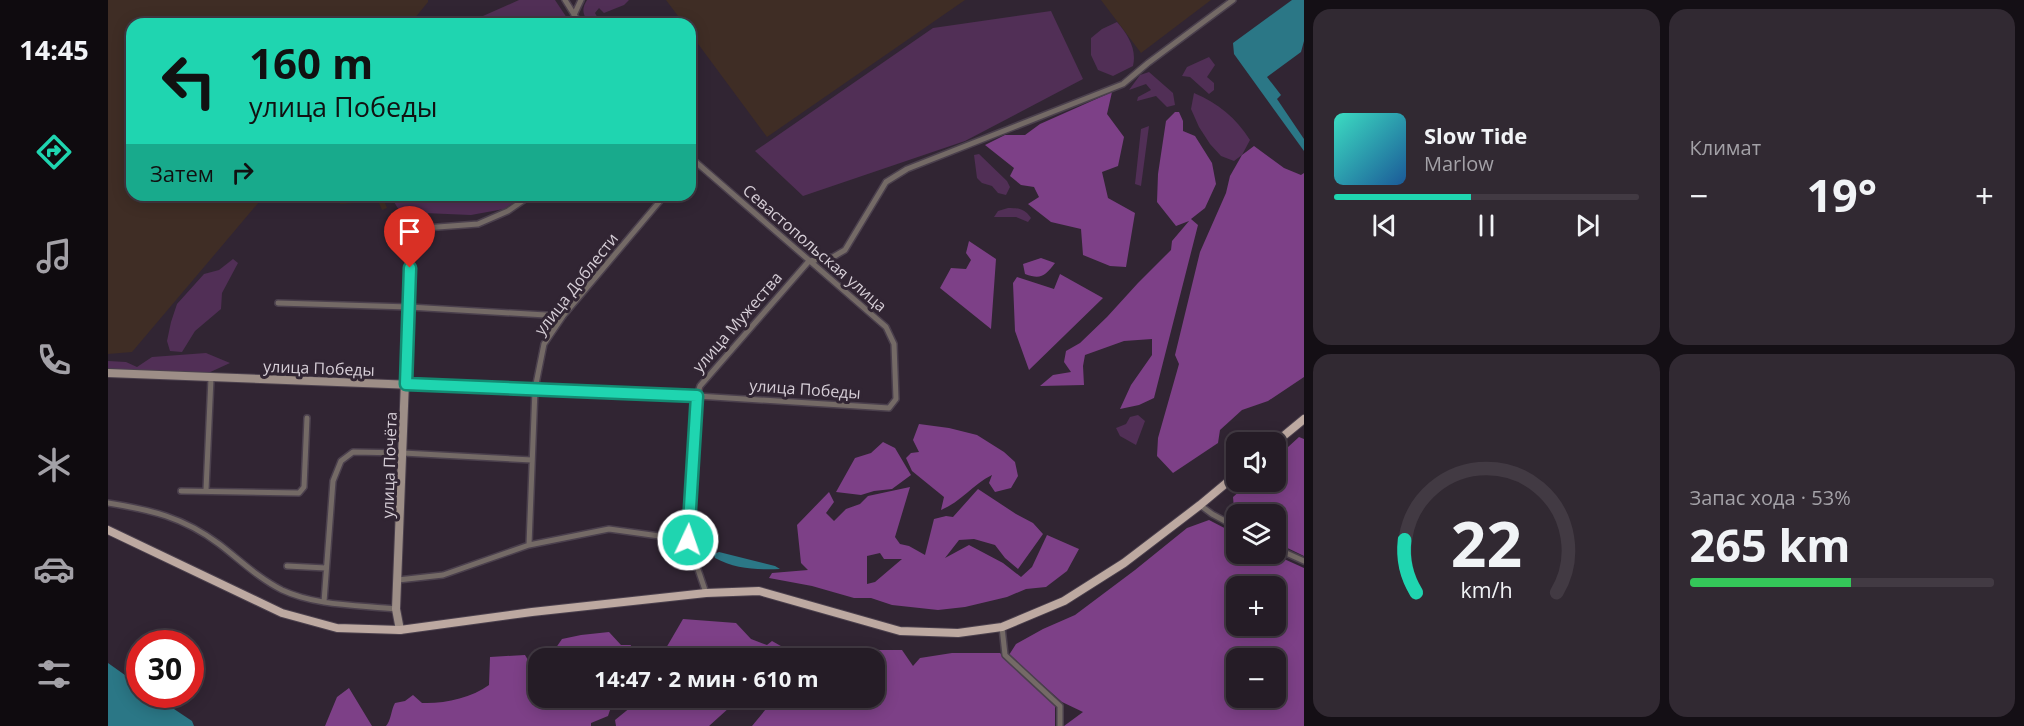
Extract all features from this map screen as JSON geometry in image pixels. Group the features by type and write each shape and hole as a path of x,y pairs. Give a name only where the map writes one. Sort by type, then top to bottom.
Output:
{"main road":[{"path":"1286,433 1304,419"},
{"path":"108,530 282,613 336,628 400,630 706,592 759,591 900,631 958,633 1002,627 1064,601 1124,563 1226,483"}],"street":[{"path":"565,0 576,18"},
{"path":"574,15 581,0"},
{"path":"809,261 833,257 845,250 886,182 907,169 1123,84 1233,0"},
{"name":"Севастопольская улица","path":"696,165 886,327 894,344 896,399 889,408"},
{"path":"411,229 478,224 508,211 522,201"},
{"name":"улица Доблести","path":"529,545 535,389 544,344 563,316 660,201"},
{"name":"улица Почёта","path":"400,630 396,609 411,229"},
{"name":"улица Мужества","path":"706,592 688,540 697,396 700,386 809,261"},
{"path":"278,303 408,307 563,316"},
{"name":"улица Победы","path":"108,373 697,396 889,408"},
{"path":"206,490 211,378"},
{"path":"181,491 299,493 303,487 307,418"},
{"path":"324,602 333,481 341,461 353,452 532,460"},
{"path":"108,503 174,518 218,543 253,572 284,591 324,602 396,609"},
{"path":"1200,505 1226,522"},
{"path":"398,580 443,575 529,545 609,529 688,540"},
{"path":"1286,553 1304,561"},
{"path":"287,566 326,568"},
{"path":"1002,627 1005,655 1060,706 1060,726"}],"shaded area":[{"path":"108,0 428,0 415,18 126,18 126,201 260,201 132,352 108,354"},
{"path":"519,0 555,0 567,18 478,18"},
{"path":"587,0 629,0 624,5 604,13 599,8 595,13 598,18 586,18 584,7"},
{"path":"666,0 965,0 767,137 696,41 696,18 680,18"},
{"path":"1101,0 1211,0 1141,53"},
{"path":"1051,11 1083,79 965,141 803,196 755,151 933,28"},
{"path":"1117,22 1131,42 1134,60 1133,66 1113,76 1098,70 1091,55 1091,38 1102,29"},
{"path":"1209,57 1215,65 1207,77 1214,83 1214,90 1209,94 1190,77 1182,76 1187,67"},
{"path":"1149,72 1173,93 1175,105 1167,107 1156,96 1137,101 1138,97 1151,90 1146,84 1129,90 1140,75"},
{"path":"1112,92 1107,114 1124,137 1118,166 1102,172 1108,198 1135,213 1126,267 1110,266 1083,255 1081,229 1051,222 1028,204 1039,197 1034,187 1021,185 1010,176 1014,168 985,145 1005,135 1025,135 1040,124"},
{"path":"1194,93 1211,101 1226,112 1250,140 1242,155 1234,161 1221,156 1199,127 1191,109"},
{"path":"1175,112 1179,112 1183,121 1183,131 1195,136 1212,163 1216,184 1205,208 1191,219 1198,225 1154,398 1139,405 1120,409 1131,385 1152,355 1152,339 1124,341 1085,355 1084,385 1040,386 1053,375 1071,372 1064,362 1066,351 1080,343 1171,250 1172,241 1189,221 1176,226 1157,202 1158,174 1166,121"},
{"path":"1149,126 1141,186 1135,184 1141,129"},
{"path":"1254,146 1284,168 1301,175 1304,173 1304,377 1268,401 1242,410 1220,430 1218,443 1173,473 1157,456 1158,438 1179,364 1175,355 1200,252 1226,193 1230,176 1242,155"},
{"path":"979,154 1007,181 1010,187 1006,195 998,193 992,186 982,183 977,178 974,155"},
{"path":"340,201 371,201 371,202 340,204"},
{"path":"378,201 384,201 387,208 382,210"},
{"path":"394,201 516,201 504,209 471,215 400,212"},
{"path":"1008,208 1021,210 1031,218 1028,222 1016,217 994,217 998,211"},
{"path":"969,241 996,259 991,329 940,288 951,268 966,269 971,260 966,253"},
{"path":"1041,258 1055,263 1042,276 1035,277 1025,274 1023,264"},
{"path":"233,259 238,263 222,293 221,309 195,331 182,352 170,351 167,341 177,304 204,274 219,270"},
{"path":"1060,274 1103,298 1029,370 1015,331 1013,283 1017,277 1054,289"},
{"path":"206,353 230,363 206,374 108,368 108,361 126,362 137,367 152,357"},
{"path":"1138,415 1145,421 1136,445 1120,436 1116,428 1126,424 1130,417"},
{"path":"919,424 977,435 1004,452 1015,462 1018,476 1011,488 995,492 989,483 992,475 941,510 944,497 912,471 906,458 911,453 919,452 913,440"},
{"path":"1299,437 1304,439 1304,556 1286,547 1286,504 1234,504 1233,497 1239,492 1286,492 1286,449"},
{"path":"883,442 895,448 911,475 892,489 861,495 836,492 855,458 871,453"},
{"path":"910,487 895,537 900,544 925,555 934,519 953,517 978,489 1033,523 1043,534 1018,569 995,545 974,539 959,540 945,558 969,545 1003,563 1021,577 1032,567 1047,535 1079,549 1067,571 1046,587 1026,589 1007,597 965,607 938,610 892,605 871,598 854,598 812,586 769,578 772,573 808,570 801,563 797,525 829,492 834,502 826,513 834,521 846,509 860,504 868,496","holes":["880,553 884,559 902,559 875,582 867,584 867,556"]},
{"path":"1209,520 1226,529 1226,564 1286,564 1286,560 1304,568 1304,726 1064,726 1083,712 1062,702 1009,655 1016,644 1075,615 1187,528"},
{"path":"683,619 736,623 751,639 767,645 772,641 784,648 666,648"},
{"path":"609,632 621,645 631,645 630,648 556,648 562,639"},
{"path":"885,650 902,650 913,666 920,658 952,653 1000,653 1055,706 1055,726 752,726 767,708 885,708"},
{"path":"525,655 528,660 528,708 611,708 608,716 591,723 591,726 386,726 395,703 405,701 413,695 422,703 439,702 466,697 482,690 489,685 490,657"},
{"path":"349,688 372,726 325,726 337,697"},
{"path":"630,708 729,708 709,726 616,726 615,720"}],"water":[{"path":"1292,0 1304,0 1304,41 1301,52 1267,77 1281,95 1277,99 1304,139 1304,151 1234,54 1233,43"},
{"path":"719,552 780,569 739,567 715,558 714,554"},
{"path":"108,663 126,676 126,708 172,708 192,721 194,726 108,726"}],"route":[{"path":"410,268 406,384 697,396 688,540"}]}
